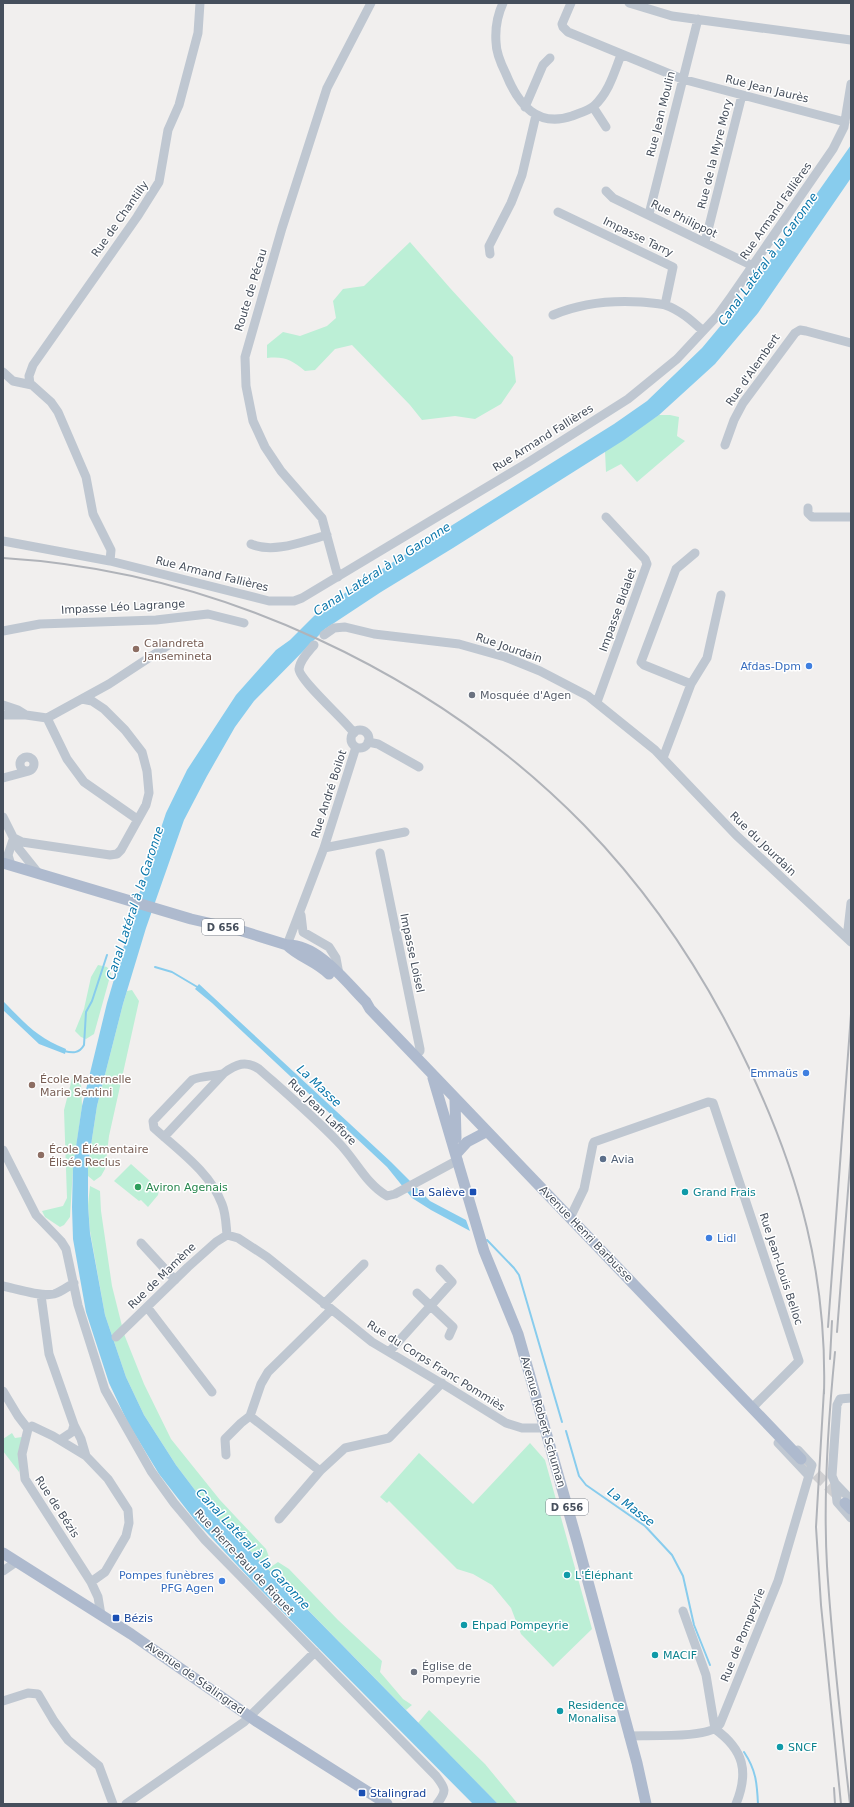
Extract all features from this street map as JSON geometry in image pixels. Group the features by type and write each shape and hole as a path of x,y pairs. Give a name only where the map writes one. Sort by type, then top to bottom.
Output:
{"main road":[{"name":"D 656","path":"7,864 40,874"},
{"name":"Avenue Henri Barbusse","path":"40,874 158,910 239,930 287,945 302,947 319,956 366,1002 370,1009 486,1132 723,1376 801,1459"},
{"name":"Avenue Henri Barbusse","path":"287,945 295,952 323,968 362,1006 370,1009"},
{"path":"323,968 340,976"},
{"name":"Avenue Robert Schuman","path":"432,1074 484,1251 518,1334 544,1428 635,1735 638,1766 646,1804"},
{"path":"443,1111 453,1097"},
{"name":"Avenue Robert Schuman","path":"453,1097 457,1155"},
{"path":"457,1155 467,1142 486,1132"},
{"name":"Avenue de Stalingrad","path":"3,1553 90,1608 250,1716 387,1804"},
{"name":"Avenue Robert Schuman","path":"638,1766 653,1804"}],"street":[{"name":"Rue de Chantilly","path":"30,384 29,376 33,365 137,217 159,182 168,130 179,105 198,33 200,3"},
{"name":"Route de Pécau","path":"338,577 327,535 320,516 281,471 265,447 254,421 247,396 245,357 287,214 327,88 371,3"},
{"path":"503,3 498,16 496,44 500,60 517,98 525,107 536,115 548,118 564,118 593,107 609,86 621,55"},
{"name":"Rue Jean Jaurès","path":"571,3 563,27 568,32 682,80 845,122"},
{"path":"629,3 659,13 851,40"},
{"name":"Rue Jean Moulin","path":"649,214 698,19"},
{"path":"525,107 543,65 550,58"},
{"name":"Rue Armand Fallières","path":"3,541 110,561 276,602 294,601 302,598 527,464 628,399 669,367 718,315 837,142 845,122 851,84"},
{"name":"Rue de la Myre Mory","path":"705,242 742,95"},
{"path":"593,107 606,127"},
{"path":"490,254 489,246 511,203 522,175 536,115"},
{"name":"Rue Philippot","path":"606,191 613,198 649,214 752,266"},
{"name":"Impasse Tarry","path":"558,212 673,267 665,305"},
{"path":"553,315 569,308 600,302 634,302 665,305 679,312 703,331"},
{"name":"Rue d'Alembert","path":"725,445 734,420 743,403 795,333 800,330 806,331 851,343"},
{"path":"3,372 13,381 30,384 50,402 64,424 86,477 93,514 111,550 110,561"},
{"path":"808,508 808,513 812,517 851,517"},
{"name":"Impasse Bidalet","path":"597,702 647,564 645,559 606,517"},
{"path":"251,544 257,546 280,547 327,535"},
{"path":"691,684 644,666 641,662 676,569 695,552"},
{"path":"663,758 691,684 707,658 712,644 721,595"},
{"name":"Impasse Léo Lagrange","path":"3,631 40,624 156,620 208,614 244,623"},
{"name":"Rue Jourdain","path":"324,635 334,628 345,627 374,634 458,644 504,657 555,678 597,702 663,758"},
{"path":"314,645 301,663 299,668 301,674 354,733"},
{"path":"3,716 26,715 47,718 82,699 166,646"},
{"path":"13,839 22,842 66,849 110,855 117,854 121,850 146,805 149,793 147,770 142,752 125,730 104,709 92,701 82,699"},
{"path":"3,705 18,710 26,715"},
{"path":"47,718 67,759 84,782 137,819"},
{"path":"361,730 366,733 369,738 368,742 363,747 356,747 352,742 352,736 354,733 361,730"},
{"path":"368,742 378,744 419,767"},
{"name":"Rue André Boilot","path":"287,945 302,910 324,848 356,747"},
{"name":"Rue du Jourdain","path":"663,758 736,835 849,940"},
{"path":"3,778 29,771"},
{"path":"3,817 19,849 40,874"},
{"name":"Rue André Boilot","path":"324,848 405,832"},
{"path":"3,848 13,839"},
{"path":"7,864 13,839"},
{"path":"7,864 19,849"},
{"name":"Impasse Loisel","path":"380,853 420,1049 415,1056"},
{"path":"849,940 851,903"},
{"path":"302,910 301,927 303,932 329,947 336,958 340,976"},
{"name":"Rue Jean Laffore","path":"164,1137 224,1073 233,1066 247,1063 259,1070 338,1141 372,1185 387,1196 395,1194 420,1181 457,1155"},
{"name":"Rue Jean Laffore","path":"224,1073 197,1077 192,1080 153,1121 154,1128 206,1177 215,1190 222,1204 226,1217 227,1235"},
{"path":"205,1077 210,1088"},
{"name":"Rue Jean-Louis Belloc","path":"570,1218 584,1189 594,1142 708,1102 712,1103 799,1361 755,1405"},
{"name":"Rue Pierre-Paul de Riquet","path":"3,1150 36,1215 61,1241 66,1249 89,1345 105,1390 130,1437 151,1471 174,1503 205,1540 436,1776 442,1784 444,1791 444,1795 437,1804"},
{"name":"Rue de Mamène","path":"116,1338 175,1280 216,1242 227,1235"},
{"name":"Rue du Corps Franc Pommiès","path":"227,1235 238,1238 267,1257 372,1342 506,1423 522,1428 544,1428"},
{"path":"141,1243 175,1280"},
{"path":"324,1304 364,1264"},
{"path":"389,1352 452,1282 440,1269"},
{"path":"3,1286 41,1295 56,1293 74,1283"},
{"path":"417,1293 453,1327 450,1336"},
{"path":"41,1295 49,1354 86,1456"},
{"path":"147,1307 212,1392"},
{"path":"226,1456 225,1439 250,1416 261,1384 268,1372 332,1310"},
{"path":"723,1376 731,1380 812,1465 809,1476"},
{"path":"723,1376 725,1385 809,1476"},
{"path":"279,1519 320,1471 345,1448 389,1438 442,1383"},
{"path":"3,1391 18,1416 28,1428 32,1426 60,1440 86,1456 108,1479 128,1510 129,1516 126,1536 105,1572 93,1586 94,1600 90,1608"},
{"path":"849,1504 832,1476 837,1405 840,1399 851,1398"},
{"path":"250,1416 320,1471"},
{"path":"60,1440 72,1432 74,1425"},
{"name":"Rue de Bézis","path":"28,1428 22,1454 25,1479 93,1586 98,1596 100,1615"},
{"name":"Rue de Pompeyrie","path":"715,1729 720,1724 778,1581 809,1476"},
{"path":"835,1483 837,1502 851,1518"},
{"path":"3,1571 16,1562"},
{"path":"683,1611 706,1675 715,1729 728,1740 738,1754 744,1769 743,1788 736,1804"},
{"path":"126,1804 250,1716 315,1652"},
{"path":"3,1702 28,1693 38,1694 56,1725 68,1740 99,1766 113,1804"},
{"path":"635,1735 687,1735 709,1732 715,1729"}],"green space":[{"path":"410,242 513,357 516,382 501,404 475,419 455,416 422,420 410,405 352,345 335,349 315,370 305,371 296,364 283,358 267,358 267,345 283,332 300,336 327,326 336,318 333,301 343,289 364,286"},
{"path":"659,415 679,417 677,436 685,441 637,482 621,464 606,472 605,451"},
{"path":"98,965 107,967 111,973 94,1034 86,1039 81,1037 75,1031 84,1009 91,977"},
{"path":"132,990 139,1001 109,1136 105,1169 101,1176 94,1181 88,1176 88,1165 97,1106 123,1004 127,991"},
{"path":"73,1075 74,1081 81,1084 82,1106 73,1169 70,1217 64,1225 60,1227 45,1217 42,1211 63,1206 67,1198 64,1110"},
{"name":"Aviron Agenais","path":"131,1164 159,1189 158,1195 148,1207 141,1200 139,1201 114,1181"},
{"path":"90,1186 100,1191 101,1211 112,1286 124,1334 144,1384 171,1439 220,1500 266,1549 269,1557 264,1561 260,1561 210,1510 176,1465 144,1415 126,1377 105,1315 90,1231 88,1205"},
{"path":"12,1433 15,1438 22,1437 19,1472 3,1451 3,1439"},
{"path":"530,1443 545,1460 592,1629 553,1667 521,1634 511,1608 492,1585 473,1574 457,1569 389,1501 387,1503 380,1497 419,1453 473,1504"},
{"path":"278,1562 289,1569 338,1620 382,1661 380,1672 403,1699 412,1705 406,1710 268,1569"},
{"path":"429,1710 485,1764 518,1804 498,1804 418,1723"}],"water":[{"name":"Canal Latéral à la Garonne","path":"851,145 851,178 758,313 715,364 659,415 624,440 381,592 325,629 254,701 235,727 184,820 146,928 123,1004 97,1106 88,1165 90,1233 105,1315 126,1377 144,1415 176,1465 210,1510 498,1804 473,1804 253,1582 194,1519 159,1474 128,1423 109,1383 86,1312 73,1239 73,1167 82,1106 107,1003 141,888 166,813 187,770 236,695 276,650 290,640 314,616 330,603 614,424 647,401 702,348 742,300"},
{"path":"199,984 391,1162 430,1201 466,1220 470,1231 412,1198 387,1167 212,1003 195,989"},
{"path":"3,1001 32,1029 47,1040 66,1049 65,1054 39,1044 3,1010"}],"waterway":[{"name":"Canal Latéral à la Garonne","path":"64,1051 75,1052 80,1050 84,1045 86,1012 92,1001 107,955"},
{"name":"La Masse","path":"155,967 172,972 199,988"},
{"name":"La Masse","path":"487,1240 519,1275 562,1422"},
{"name":"La Masse","path":"566,1431 579,1476 586,1485 645,1526 672,1555 683,1576 694,1625 710,1665"},
{"name":"La Masse","path":"744,1752 755,1777 758,1804"}],"tunnel":[{"path":"804,1463 841,1498"}],"railway":[{"path":"3,558 83,567 163,584 241,608 318,639 391,677 460,721 525,770 584,825 633,881 677,940 734,1037 768,1110 796,1188 807,1228 815,1267 821,1308 824,1350 824,1394"},
{"path":"828,1327 851,1014"},
{"path":"837,1332 851,1152"},
{"path":"830,1359 832,1321"},
{"path":"835,1352 827,1459 826,1539 834,1656 850,1804"},
{"path":"824,1389 816,1527 821,1605 841,1804"},
{"path":"834,1788 835,1804"}],"place":[{"name":"Calandreta Jansemineta","path":"136,649"},
{"name":"Afdas-Dpm","path":"809,666"},
{"name":"Mosquée d'Agen","path":"472,695"},
{"name":"Emmaüs","path":"806,1073"},
{"name":"École Maternelle Marie Sentini","path":"32,1085"},
{"name":"École Élémentaire Élisée Reclus","path":"41,1155"},
{"name":"Avia","path":"603,1159"},
{"name":"Aviron Agenais","path":"138,1187"},
{"name":"La Salève","path":"473,1192"},
{"name":"Grand Frais","path":"685,1192"},
{"name":"Lidl","path":"709,1238"},
{"name":"L'Éléphant","path":"567,1575"},
{"name":"Pompes funèbres PFG Agen","path":"222,1581"},
{"name":"Bézis","path":"116,1618"},
{"name":"Ehpad Pompeyrie","path":"464,1625"},
{"name":"MACIF","path":"655,1655"},
{"name":"Église de Pompeyrie","path":"414,1672"},
{"name":"Residence Monalisa","path":"560,1711"},
{"name":"SNCF","path":"780,1747"},
{"name":"Stalingrad","path":"362,1793"}]}
